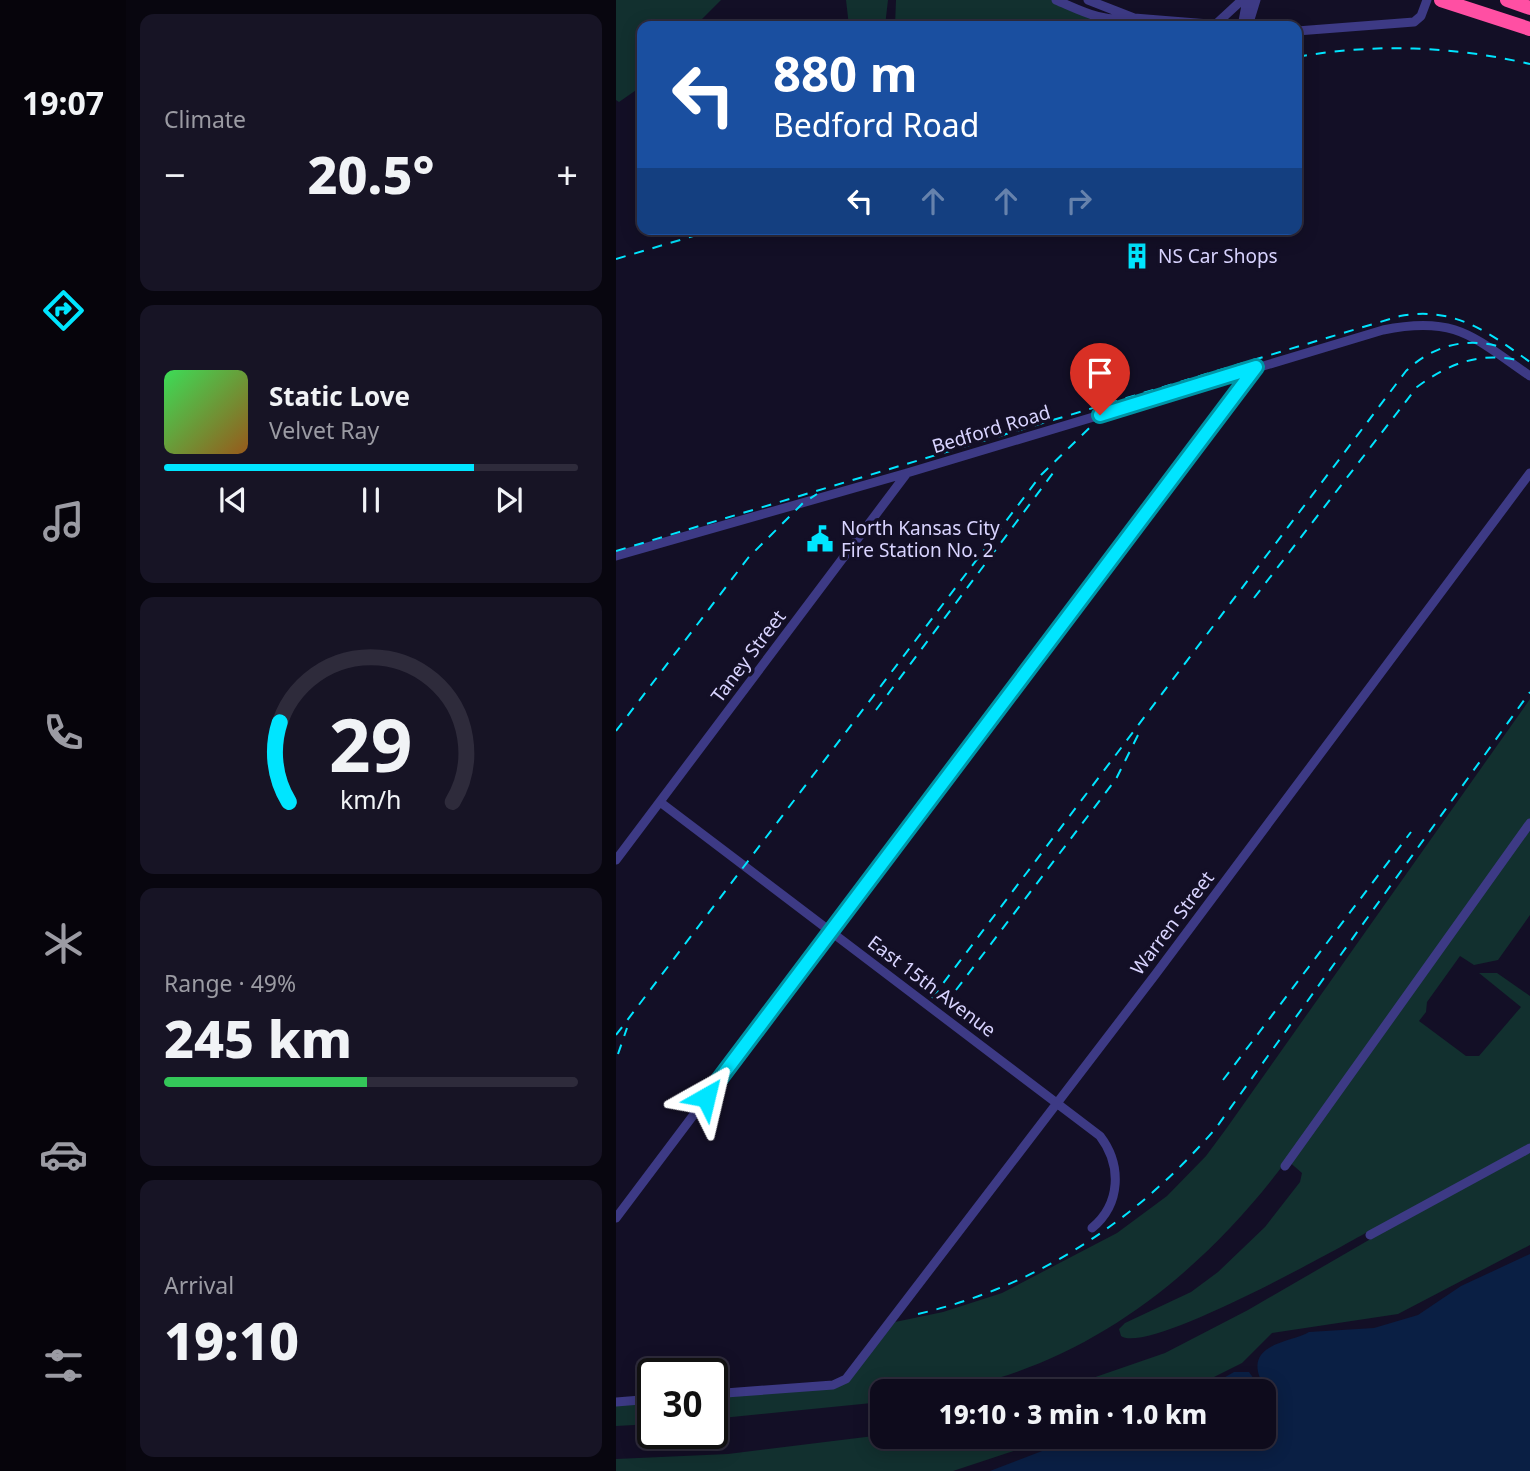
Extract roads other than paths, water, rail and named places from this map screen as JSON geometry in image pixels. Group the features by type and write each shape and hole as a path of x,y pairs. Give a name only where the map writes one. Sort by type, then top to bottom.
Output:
{"highway":[{"path":"1441,0 1530,29"},
{"path":"1507,0 1530,8"}],"street":[{"path":"1056,0 1102,19 1175,21"},
{"path":"1088,0 1134,18"},
{"path":"1220,21 1245,0"},
{"path":"1243,21 1245,0"},
{"path":"1249,21 1256,0"},
{"path":"1302,31 1414,22 1422,16 1427,0"},
{"name":"Bedford Road","path":"616,556 907,473 1383,330 1417,323 1464,333 1530,376"},
{"path":"616,1218 1256,367"},
{"name":"Taney Street","path":"616,860 907,473"},
{"name":"Warren Street","path":"728,1393 833,1385 846,1379 1058,1103 1530,473"},
{"name":"East 15th Avenue","path":"660,802 1100,1136 1113,1159 1115,1190 1108,1209 1092,1228"},
{"path":"1284,1166 1530,823"},
{"path":"1370,1235 1530,1148"},
{"path":"616,1402 637,1400"}],"water":[{"path":"1530,1254 1530,1471 990,1471 1047,1449 1276,1449 1276,1379 1254,1379 1260,1378 1257,1366 1265,1351 1309,1332 1374,1328 1418,1315 1461,1286"},
{"path":"1234,1372 1249,1372 1254,1379 1222,1379"}],"railway":[{"path":"1302,56 1355,50 1414,48 1472,53 1530,64"},
{"path":"616,259 697,235"},
{"path":"616,551 1400,316 1419,314 1454,318 1485,332 1530,362"},
{"path":"932,998 1406,371 1428,355 1452,345 1477,343 1504,348"},
{"path":"1254,598 1417,387 1440,372 1464,362 1489,358 1517,360"},
{"path":"616,1035 1041,475 1111,407"},
{"path":"876,710 1056,469"},
{"path":"616,731 748,558 803,503 817,494"},
{"path":"918,1314 962,1302 1044,1267 1118,1220 1185,1162 1216,1128 1530,692"},
{"path":"956,990 1116,779 1139,733"},
{"path":"1223,1080 1411,832"},
{"path":"618,1054 627,1028"}],"place":[{"name":"NS Car Shops","path":"1137,256"},
{"name":"North Kansas City Fire Station No. 2","path":"820,539"}]}
